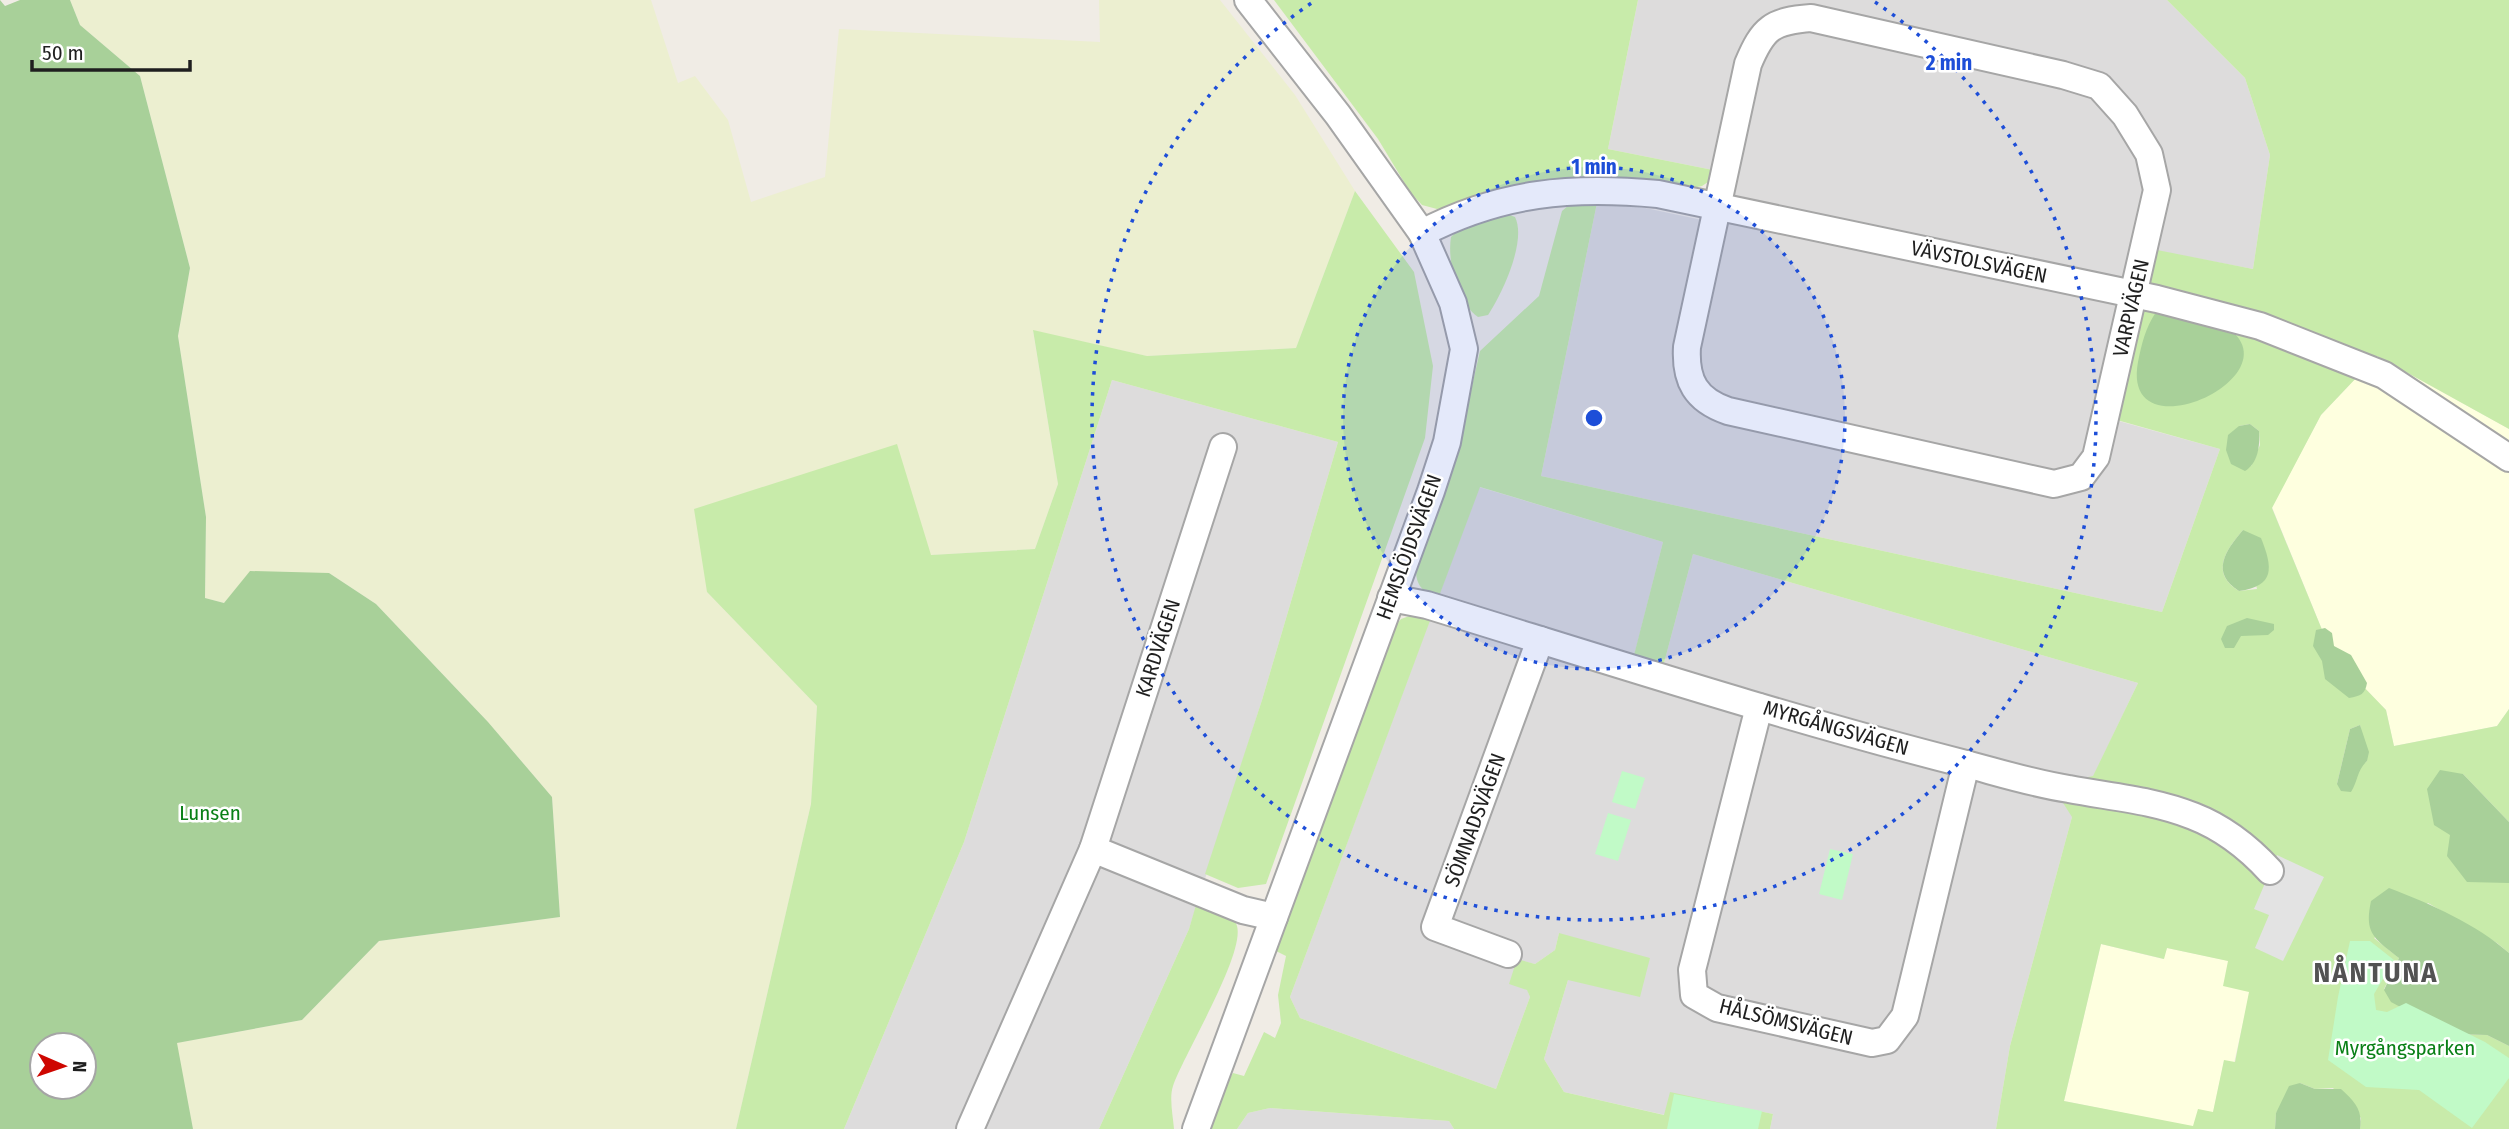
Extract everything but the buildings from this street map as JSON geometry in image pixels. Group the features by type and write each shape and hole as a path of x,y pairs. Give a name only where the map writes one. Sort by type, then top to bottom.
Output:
{"street":[{"name":"HEMSLÖJDSVÄGEN","path":"1196,1129 1447,442 1464,349 1453,303 1422,233 1338,115 1248,0"},
{"name":"VARPVÄGEN","path":"1811,18 2063,75 2099,86 2125,115 2149,153 2157,190 2096,457 2081,477 2054,484 1709,405 1696,392 1689,378 1687,347 1719,206 1748,64 1759,38 1784,20 1811,18"},
{"name":"VÄVSTOLSVÄGEN","path":"1422,233 1452,218 1516,197 1562,190 1606,189 1658,194 1719,206 2135,295 2260,326 2384,375 2509,458"},
{"name":"KARDVÄGEN","path":"970,1129 1093,849 1223,447"},
{"name":"MYRGÅNGSVÄGEN","path":"1391,598 1427,605 1759,707 1966,764 2068,789 2121,795 2193,816 2249,848 2270,871"},
{"name":"SÖMNADSVÄGEN","path":"1508,954 1435,927 1540,640"},
{"name":"HÅLSÖMSVÄGEN","path":"1759,707 1692,970 1694,995 1717,1008 1872,1043 1887,1040 1905,1016 1966,764"},
{"path":"1093,849 1242,909 1275,917"}],"shaded area":[{"path":"70,0 651,0 678,83 695,76 728,120 751,202 825,177 839,29 1100,42 1099,0 1220,0 1295,95 1355,191 1296,348 1147,356 1033,331 1058,484 1035,549 931,555 707,592 817,706 811,804 736,1129 193,1129 176,1043 302,1020 379,941 560,917 552,797 488,722 376,604 329,573 224,603 205,598 206,517 178,336 190,268 140,76 80,25"},
{"path":"1638,0 2167,0 2245,78 2270,155 2253,269 2132,246 2093,414 2220,449 2162,612 1541,476 1598,198 1702,220 1713,170 1608,149"},
{"path":"2377,356 2509,429 2509,709 2497,726 2394,746 2386,710 2332,654 2272,507 2321,415"},
{"path":"1112,380 1338,442 1262,700 1189,929 1099,1129 844,1129 964,842"},
{"path":"1479,487 1663,542 1634,656 1664,663 1693,554 2138,683 2093,777 2075,780 2072,817 2010,1046 1996,1129 1770,1129 1773,1114 1671,1093 1665,1115 1564,1092 1544,1059 1568,980 1559,933 1555,950 1535,964 1517,960 1530,997 1496,1089 1300,1018 1290,997"},
{"path":"2277,855 2324,877 2283,961 2255,948 2269,915 2254,909"},
{"path":"2101,944 2163,959 2167,948 2229,961 2250,992 2234,1063 2224,1061 2213,1113 2194,1127 2064,1101"},
{"path":"1270,1108 1449,1121 1454,1129 1237,1129 1248,1113"}],"green space":[{"name":"Lunsen","path":"0,0 5,6 20,0 70,0 80,25 140,76 190,268 178,336 206,517 205,598 224,603 250,571 329,573 376,604 488,722 552,797 560,917 379,941 302,1020 177,1043 193,1129 0,1129"},
{"path":"1274,0 1638,0 1608,149 1713,170 1711,180 1702,186 1688,189 1613,176 1582,176 1542,180 1455,207 1437,209 1422,205 1410,192 1378,139"},
{"path":"2167,0 2509,0 2509,429 2377,356 2321,415 2272,508 2332,654 2386,710 2394,746 2497,726 2509,709 2509,822 2463,774 2450,835 2509,883 2509,953 2497,943 2428,903 2374,938 2399,958 2384,989 2451,1034 2487,1035 2509,1046 2509,1129 2360,1129 2361,1118 2333,1088 2315,1089 2300,1083 2276,1113 2275,1129 1996,1129 2010,1046 2072,817 2058,795 2075,780 2093,776 2138,683 1693,554 1664,663 1634,655 1663,542 1480,487 1438,599 1418,583 1416,566 1452,473 1480,351 1539,296 1562,211 1576,199 1598,198 1541,476 2162,612 2220,449 2092,413 2132,245 2253,269 2270,155 2245,78","holes":["2250,424 2259,431 2260,445 2251,466 2239,426","2243,530 2257,589 2239,591 2225,577 2223,562","2360,725 2367,761 2337,784 2350,729","2101,944 2164,959 2167,948 2228,961 2223,986 2249,992 2235,1062 2224,1060 2213,1112 2198,1109 2193,1126 2064,1101"]},
{"path":"1355,191 1414,272 1433,366 1425,438 1266,884 1238,888 1205,874 1262,700 1338,442 1112,380 964,842 844,1129 736,1129 811,804 817,706 707,592 694,509 897,444 931,555 1035,549 1058,484 1033,330 1147,356 1296,348"},
{"path":"1504,213 1515,217 1518,227 1515,253 1494,306 1488,315 1478,317 1459,292 1452,269 1451,237 1465,223"},
{"path":"2175,309 2215,323 2234,333 2244,352 2238,371 2222,388 2199,400 2174,406 2153,403 2139,389 2138,362 2144,336 2156,312"},
{"path":"2250,424 2259,431 2259,442 2255,459 2245,471 2231,464 2226,450 2228,435 2239,426"},
{"path":"2243,530 2261,538 2269,567 2265,580 2259,585 2239,591 2225,577 2223,562"},
{"path":"1415,614 1431,618 1290,997 1300,1018 1496,1089 1530,997 1527,990 1509,984 1517,959 1535,964 1555,950 1559,933 1650,958 1640,997 1568,980 1544,1059 1564,1092 1664,1115 1670,1092 1773,1114 1770,1129 1454,1129 1449,1121 1270,1108 1248,1113 1237,1129 1207,1129 1214,1105 1233,1073 1244,1076 1264,1032 1275,1038 1281,1023 1278,995 1286,956 1276,951 1393,629 1401,619"},
{"path":"2247,618 2274,624 2274,630 2268,635 2241,636 2234,648 2225,648 2221,639 2227,626"},
{"path":"2325,628 2332,633 2334,646 2351,655 2367,683 2364,692 2359,695 2349,698 2325,679 2322,661 2313,646 2316,630"},
{"path":"2360,725 2369,752 2367,761 2361,768 2351,792 2341,791 2337,784 2350,729"},
{"path":"2440,770 2463,774 2509,822 2509,883 2467,882 2447,856 2450,835 2434,825 2427,789"},
{"path":"1622,771 1645,778 1635,809 1612,802"},
{"path":"1608,813 1631,820 1618,861 1595,854"},
{"path":"1830,849 1853,854 1842,900 1819,894"},
{"path":"2389,888 2452,916 2509,953 2509,1046 2487,1035 2451,1034 2391,1002 2384,990 2399,958 2377,940 2369,921 2371,901"},
{"path":"1196,905 1231,917 1237,926 1237,940 1223,981 1173,1086 1171,1101 1174,1129 1099,1129 1189,929"},
{"name":"Myrgångsparken","path":"2350,941 2370,941 2394,960 2374,994 2376,1010 2387,1012 2406,1003 2485,1042 2509,1058 2509,1078 2472,1128 2419,1090 2366,1087 2328,1060"},
{"path":"2300,1083 2315,1089 2341,1089 2357,1107 2360,1129 2275,1129 2276,1113 2289,1086"},
{"path":"1674,1094 1762,1111 1758,1129 1667,1129"}],"district":[{"name":"NÅNTUNA","path":"2376,972"}]}
